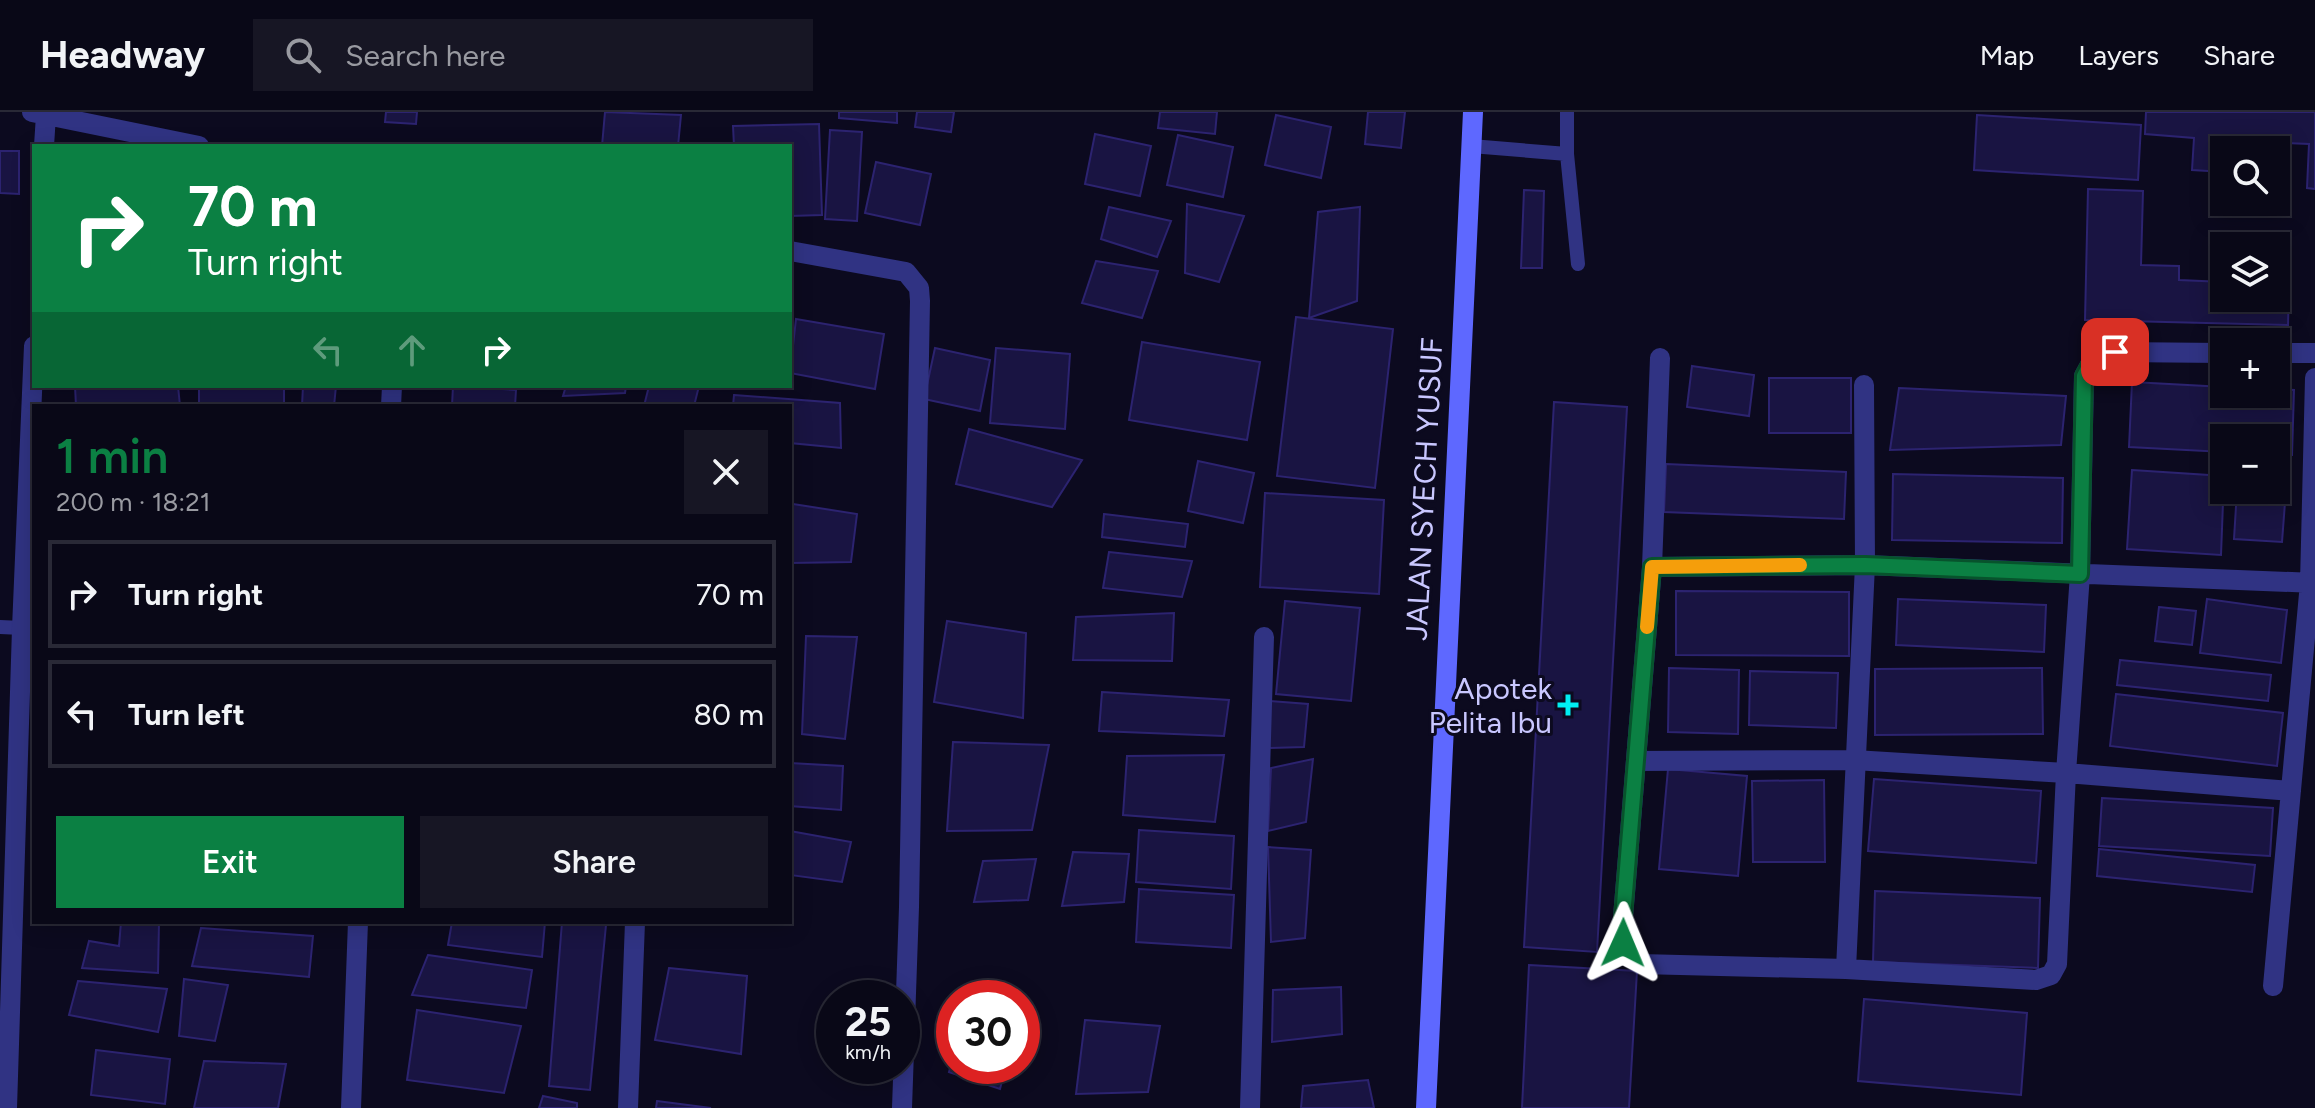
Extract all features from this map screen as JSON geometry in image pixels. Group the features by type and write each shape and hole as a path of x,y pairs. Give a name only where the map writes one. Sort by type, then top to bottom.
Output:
{"street":[{"name":"JALAN SYECH YUSUF","path":"1426,1108 1473,112"},
{"path":"44,144 39,113 189,144"},
{"path":"792,251 906,272 919,288 909,907 902,1108"},
{"path":"1660,358 1652,567 1622,929 1627,953 1635,962 1846,969 2036,980 2051,975 2057,964 2080,574 2084,376 2091,363 2115,352 2210,353"},
{"path":"2290,353 2315,353"},
{"path":"2273,986 2313,583 2315,378"},
{"path":"1846,969 1865,565 1864,385"},
{"path":"7,1108 22,628 32,429"},
{"path":"1652,567 1865,565 2313,583"},
{"path":"1250,1108 1264,637"},
{"path":"1636,761 1854,760 2291,791"},
{"path":"351,1108 358,924"},
{"path":"628,1108 635,924"}],"lane":[{"path":"1567,112 1567,154 1578,264"},
{"path":"1471,146 1567,154"},
{"path":"0,627 22,628"}],"building":[{"path":"386,112 417,112 416,124 385,122"},
{"path":"605,112 681,115 678,144 602,144"},
{"path":"839,112 897,112 897,123 839,118"},
{"path":"917,112 954,112 951,132 915,127"},
{"path":"1160,112 1217,112 1215,134 1158,128"},
{"path":"1368,112 1405,112 1401,148 1365,144"},
{"path":"2146,112 2315,112 2315,189 2307,188 2309,144 2290,143 2290,136 2210,136 2210,171 2192,170 2194,138 2145,134"},
{"path":"1276,115 1331,127 1321,178 1265,165"},
{"path":"1977,115 2141,125 2138,180 1974,170"},
{"path":"819,124 822,215 792,216 792,144 734,144 733,126"},
{"path":"830,130 862,132 857,221 825,219"},
{"path":"1095,134 1151,146 1140,196 1085,184"},
{"path":"1178,135 1233,147 1223,197 1167,185"},
{"path":"0,151 19,151 19,194 0,193"},
{"path":"876,162 931,174 920,225 865,213"},
{"path":"2088,189 2143,191 2141,265 2179,266 2179,280 2210,281 2210,312 2288,312 2288,325 2085,320"},
{"path":"1524,190 1544,191 1542,268 1521,268"},
{"path":"1187,204 1244,216 1219,282 1185,273"},
{"path":"1109,207 1171,221 1157,257 1101,239"},
{"path":"1360,207 1357,301 1309,318 1318,212"},
{"path":"1096,261 1158,271 1142,318 1082,303"},
{"path":"1296,317 1393,329 1375,488 1277,476"},
{"path":"796,319 884,334 875,389 792,373"},
{"path":"1142,342 1260,362 1247,440 1129,420"},
{"path":"935,348 990,360 980,411 924,399"},
{"path":"996,348 1070,354 1065,429 990,423"},
{"path":"1692,366 1754,375 1749,416 1687,407"},
{"path":"1769,378 1851,378 1851,433 1769,433"},
{"path":"2132,382 2210,386 2210,408 2290,408 2290,390 2294,390 2292,455 2290,424 2210,424 2210,451 2129,447"},
{"path":"75,388 178,388 180,404 76,404"},
{"path":"199,388 284,388 284,404 199,404"},
{"path":"303,388 336,388 334,404 302,404"},
{"path":"453,388 516,390 515,404 452,404"},
{"path":"565,388 626,388 625,393 563,396"},
{"path":"648,388 698,388 694,404 644,404"},
{"path":"1899,388 2066,396 2061,445 1890,450"},
{"path":"734,395 840,403 841,448 792,443 792,404 733,404"},
{"path":"1554,402 1627,407 1597,952 1524,947"},
{"path":"969,429 1082,460 1052,507 956,484"},
{"path":"1198,461 1254,473 1243,523 1188,511"},
{"path":"1666,464 1846,472 1844,519 1664,512"},
{"path":"2132,470 2210,475 2210,504 2223,504 2221,555 2127,549"},
{"path":"1893,474 2063,478 2062,543 1892,540"},
{"path":"1265,493 1384,500 1379,594 1260,587"},
{"path":"793,504 857,514 851,562 792,563"},
{"path":"2236,504 2285,504 2282,542 2234,539"},
{"path":"1104,514 1188,524 1185,547 1102,537"},
{"path":"1109,552 1192,561 1182,597 1103,588"},
{"path":"1676,591 1849,592 1849,656 1676,655"},
{"path":"1898,599 2046,605 2044,652 1896,645"},
{"path":"2207,599 2287,610 2281,663 2200,653"},
{"path":"1285,601 1360,608 1351,701 1276,694"},
{"path":"2159,607 2196,611 2192,645 2155,641"},
{"path":"1174,613 1172,661 1073,660 1076,617"},
{"path":"947,621 1026,633 1023,718 934,702"},
{"path":"806,636 857,637 845,739 802,734"},
{"path":"2120,660 2271,675 2268,701 2117,685"},
{"path":"1669,668 1739,670 1738,734 1668,732"},
{"path":"2042,668 2043,734 1875,735 1875,669"},
{"path":"1750,671 1838,673 1836,728 1749,725"},
{"path":"1102,692 1229,700 1224,736 1099,731"},
{"path":"2116,694 2283,713 2277,766 2110,746"},
{"path":"1269,701 1308,704 1304,747 1267,748"},
{"path":"953,742 1049,745 1032,830 947,831"},
{"path":"1224,755 1215,822 1123,815 1127,756"},
{"path":"1313,759 1306,822 1268,831 1271,768"},
{"path":"792,763 843,766 841,810 792,806"},
{"path":"1668,769 1747,776 1738,876 1659,869"},
{"path":"1874,779 2041,791 2036,863 1868,851"},
{"path":"1824,780 1825,862 1753,862 1752,781"},
{"path":"2102,798 2273,808 2270,856 2099,846"},
{"path":"1139,830 1234,836 1231,889 1136,882"},
{"path":"792,831 851,842 842,882 792,875"},
{"path":"1268,847 1311,850 1305,938 1271,942"},
{"path":"2099,849 2255,865 2252,892 2097,876"},
{"path":"1073,852 1129,854 1124,902 1062,906"},
{"path":"1036,859 1028,900 974,902 983,861"},
{"path":"1139,889 1234,895 1231,948 1136,942"},
{"path":"1875,891 2040,898 2038,968 1873,962"},
{"path":"121,924 159,924 158,973 82,968 89,941 119,946"},
{"path":"452,924 545,924 542,957 448,945"},
{"path":"562,924 606,925 590,1090 549,1086"},
{"path":"201,928 313,936 309,977 192,966"},
{"path":"428,955 532,970 526,1008 412,995"},
{"path":"1529,965 1637,971 1629,1108 1522,1108"},
{"path":"669,968 747,976 741,1054 655,1040"},
{"path":"184,979 228,985 215,1041 179,1036"},
{"path":"78,981 167,989 158,1032 69,1015"},
{"path":"1341,987 1342,1034 1272,1042 1273,990"},
{"path":"1864,999 2027,1013 2021,1095 1858,1081"},
{"path":"417,1010 521,1026 504,1093 407,1080"},
{"path":"1085,1020 1160,1026 1148,1092 1076,1094"},
{"path":"96,1050 170,1059 165,1104 91,1095"},
{"path":"204,1061 286,1064 278,1108 194,1108"},
{"path":"1368,1080 1374,1108 1301,1108 1303,1086"},
{"path":"985,1084 1001,1084 1000,1089"},
{"path":"543,1096 577,1103 577,1108 539,1108"},
{"path":"657,1101 711,1108 656,1108"}],"slow traffic":[{"path":"1647,627 1652,567 1800,565"}],"place":[{"name":"Apotek Pelita Ibu","path":"1568,705"}],"route":[{"path":"1623,943 1652,567 1865,565 2080,574 2084,376 2091,363 2115,352"}]}
